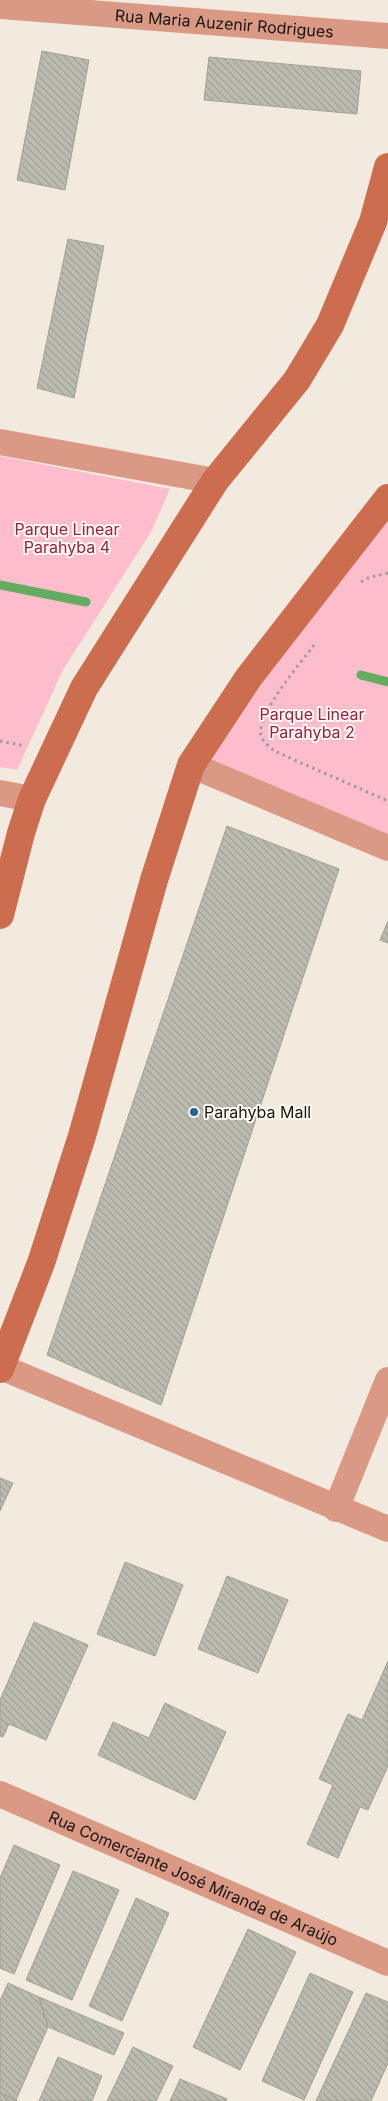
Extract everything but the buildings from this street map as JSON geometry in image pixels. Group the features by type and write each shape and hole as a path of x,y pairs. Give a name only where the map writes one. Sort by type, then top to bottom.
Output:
{"main road":[{"path":"0,915 21,833 32,799 84,688 215,481 297,380 330,326 373,222 388,167"},
{"path":"1,1368 41,1263 79,1145 154,880 191,765 249,677 388,498"}],"street":[{"name":"Rua Maria Auzenir Rodrigues","path":"0,6 388,36"},
{"path":"0,442 215,481"},
{"path":"191,765 388,848"},
{"path":"0,793 32,799"},
{"path":"1,1368 336,1509 388,1529"},
{"path":"336,1509 388,1380"},
{"name":"Rua Comerciante José Miranda de Araújo","path":"0,1794 388,1963"}],"path":[{"path":"356,586 368,578 388,573"},
{"path":"317,640 268,709 260,726 262,738 274,751 388,800"}],"green space":[{"name":"Parque Linear Parahyba 4","path":"0,456 170,489 151,532 63,670 17,770 0,767"},
{"name":"Parque Linear Parahyba 2","path":"388,499 388,840 197,759"}],"waterway":[{"path":"0,585 86,602"},
{"path":"361,675 388,682"}],"place":[{"name":"Parahyba Mall","path":"194,1112"}]}
